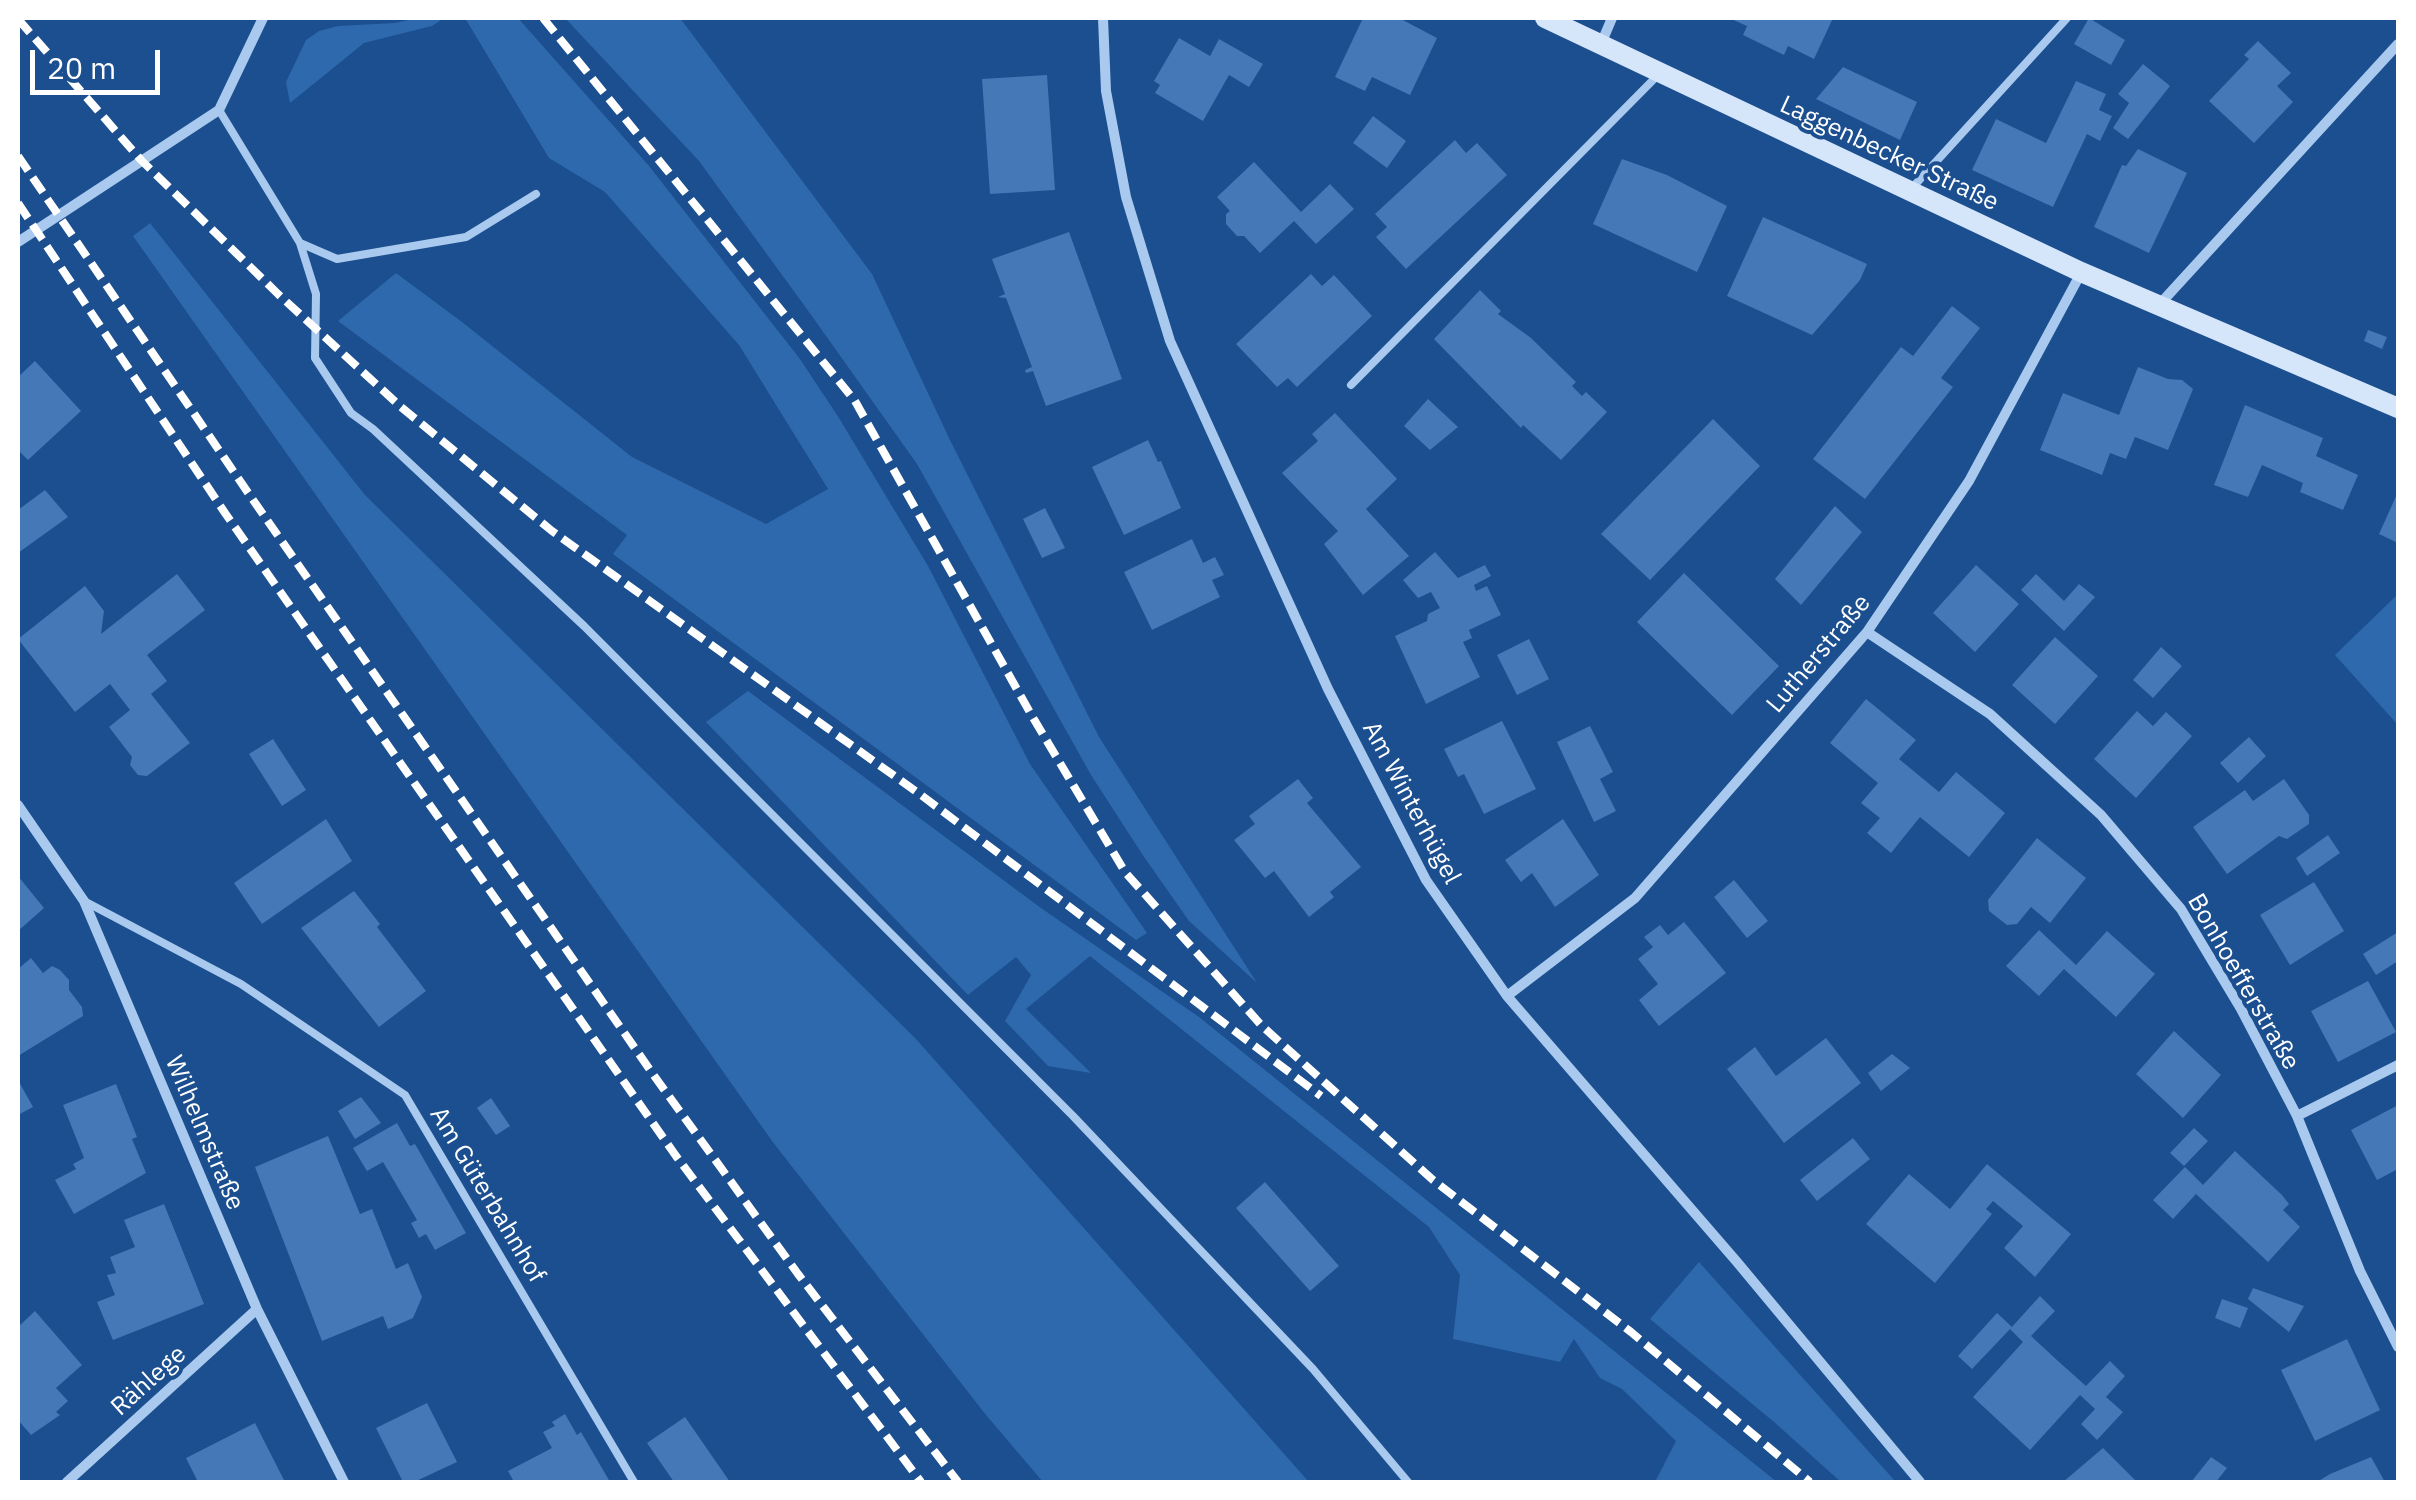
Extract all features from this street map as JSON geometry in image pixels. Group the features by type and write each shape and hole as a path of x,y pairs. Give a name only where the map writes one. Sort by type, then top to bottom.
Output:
{"street":[{"path":"18,242 220,110 264,18"},
{"name":"Am Winterhügel","path":"1102,18 1106,91 1126,197 1170,342 1328,688 1426,880 1507,996 1738,1262 1920,1482"},
{"name":"Laggenbecker Straße","path":"1546,18 2082,272 2398,408"},
{"path":"1600,45 1612,18"},
{"path":"2158,306 2398,44"},
{"name":"Lutherstraße","path":"1507,996 1635,898 1867,632 1969,481 2082,272"},
{"name":"Bonhoefferstraße","path":"1867,632 1990,714 2101,815 2181,909 2242,1008 2297,1116 2360,1271 2398,1347"},
{"name":"Wilhelmstraße","path":"18,804 84,901 257,1309 344,1482"},
{"path":"2297,1116 2398,1066"},
{"name":"Rählege","path":"67,1482 257,1309"}],"lane":[{"path":"1908,192 2068,18"},
{"path":"1351,385 1660,74"},
{"path":"220,110 300,243 316,294 315,358 351,414 373,429 584,626 1073,1116 1313,1368 1408,1482"},
{"path":"300,243 337,259 466,237 536,194"},
{"name":"Am Güterbahnhof","path":"84,901 241,984 404,1095 634,1482"}],"shaded area":[{"path":"444,18 432,26 364,43 290,103 286,82 306,40 319,31"},
{"path":"465,18 518,18 649,166 800,359 928,566 1030,764 1147,933 1136,940 613,554 627,535 338,321 396,273 632,457 766,524 828,489 739,345 605,192 549,158"},
{"path":"565,18 680,18 872,274 950,440 1099,737 1257,983 1189,921 1142,854 1091,775 917,464 809,312 699,161"},
{"path":"150,223 365,495 916,1039 1309,1482 1043,1482 772,1141 133,236"},
{"path":"2398,594 2398,725 2335,655"},
{"path":"748,691 1041,908 1199,1017 1777,1482 1655,1482 1676,1441 1622,1389 1600,1378 1574,1339 1560,1362 1453,1339 1460,1275 1429,1227 1090,956 1026,1009 1091,1073 1048,1066 1005,1021 1031,975 1016,957 968,995 706,722"},
{"path":"1699,1262 1896,1482 1841,1482 1650,1319"}],"building":[{"path":"1363,18 1399,18 1437,38 1410,95 1372,77 1365,91 1335,77"},
{"path":"1729,18 1833,18 1814,59 1788,46 1784,55 1743,35 1747,26"},
{"path":"2089,18 2125,40 2111,65 2074,44"},
{"path":"1179,38 1210,56 1219,39 1263,64 1249,87 1229,75 1203,121 1155,93 1160,85 1154,81"},
{"path":"2258,41 2291,73 2277,86 2293,102 2254,143 2209,101 2249,59 2244,55"},
{"path":"2143,64 2170,86 2128,139 2113,128 2129,103 2118,94"},
{"path":"1843,67 1917,102 1900,140 1816,99"},
{"path":"1047,75 1055,190 990,194 982,79"},
{"path":"2076,81 2106,94 2099,110 2112,116 2100,141 2087,134 2053,207 1972,170 1996,119 2046,143"},
{"path":"1373,116 1406,141 1387,168 1353,143"},
{"path":"1455,140 1466,153 1477,143 1507,175 1406,269 1376,237 1387,227 1375,214"},
{"path":"2138,149 2187,173 2149,253 2094,227 2122,165 2126,166"},
{"path":"1622,159 1667,175 1727,206 1697,272 1593,224"},
{"path":"1254,162 1301,212 1330,184 1354,209 1316,244 1294,221 1260,253 1226,224 1230,211 1217,197"},
{"path":"1763,217 1867,264 1860,280 1812,335 1727,296"},
{"path":"1069,232 1122,379 1046,406 1033,371 1026,373 1032,367 1006,298 998,297 1005,294 992,259"},
{"path":"1311,274 1322,286 1334,275 1372,316 1297,387 1288,378 1277,387 1236,344"},
{"path":"1480,290 1501,311 1498,314 1531,338 1576,382 1572,386 1582,396 1586,392 1607,412 1561,460 1523,425 1521,428 1434,339"},
{"path":"1952,306 1980,328 1941,378 1953,387 1865,499 1813,459 1901,347 1913,356"},
{"path":"2368,330 2387,337 2382,349 2364,341"},
{"path":"35,361 81,411 28,460 18,454 18,377"},
{"path":"2138,367 2168,379 2182,380 2193,389 2168,450 2135,437 2126,459 2110,453 2102,475 2040,450 2063,393 2119,415"},
{"path":"1428,399 1458,427 1430,450 1404,426"},
{"path":"2245,405 2323,438 2316,456 2358,475 2343,510 2300,492 2303,483 2262,465 2248,497 2214,485"},
{"path":"1335,413 1397,479 1366,509 1409,556 1363,595 1324,544 1338,531 1282,473 1318,441 1312,434"},
{"path":"1713,419 1760,466 1650,580 1601,534"},
{"path":"1148,440 1181,508 1124,535 1092,467"},
{"path":"45,490 68,517 18,553 18,510"},
{"path":"2398,492 2398,543 2379,534"},
{"path":"1835,506 1862,532 1801,605 1775,579"},
{"path":"1045,508 1065,548 1042,558 1023,519"},
{"path":"1192,539 1203,563 1215,557 1224,575 1212,580 1220,597 1152,630 1124,572"},
{"path":"1435,552 1458,578 1485,565 1491,576 1474,585 1476,591 1487,586 1501,615 1469,630 1472,638 1463,642 1480,677 1426,704 1395,636 1427,621 1428,614 1440,608 1431,592 1418,598 1403,580"},
{"path":"1976,565 2019,604 1975,652 1933,613"},
{"path":"1684,573 1779,666 1732,715 1637,622"},
{"path":"177,574 205,610 147,655 167,681 151,694 190,743 147,776 138,775 130,765 132,757 109,727 130,710 110,684 75,712 18,639 85,586 104,611 101,634"},
{"path":"2036,574 2064,601 2079,584 2095,597 2064,631 2021,590"},
{"path":"2055,637 2098,676 2055,724 2012,685"},
{"path":"1529,639 1549,679 1517,695 1497,655"},
{"path":"2161,647 2182,666 2153,698 2133,680"},
{"path":"1866,699 1916,740 1899,759 1939,792 1956,772 2005,813 1969,857 1920,817 1891,853 1867,833 1880,818 1861,803 1878,783 1830,743"},
{"path":"2137,711 2153,726 2166,712 2192,736 2136,798 2094,759"},
{"path":"1502,721 1536,789 1484,814 1464,774 1458,777 1444,749"},
{"path":"1590,726 1613,772 1600,779 1616,811 1594,822 1557,742"},
{"path":"2249,737 2266,756 2238,783 2220,763"},
{"path":"273,739 306,790 282,806 249,754"},
{"path":"1298,779 1313,798 1307,803 1361,867 1330,892 1334,897 1309,917 1274,871 1265,878 1234,840 1255,824 1249,816"},
{"path":"2284,779 2309,815 2309,824 2287,839 2279,836 2227,874 2193,827 2245,790 2253,801"},
{"path":"326,819 352,861 262,924 234,883"},
{"path":"1563,819 1599,875 1555,907 1532,873 1521,882 1505,860"},
{"path":"2328,835 2340,853 2307,876 2296,858"},
{"path":"2037,838 2086,878 2050,923 2031,907 2017,924 2007,925 1989,911 1988,900"},
{"path":"18,876 44,908 18,931"},
{"path":"1734,880 1768,921 1747,938 1714,897"},
{"path":"2314,882 2344,931 2290,965 2260,915"},
{"path":"354,891 426,991 379,1027 301,928"},
{"path":"1684,922 1726,973 1659,1026 1639,1000 1658,984 1638,959 1653,947 1644,937 1660,925 1668,935"},
{"path":"2039,930 2076,965 2107,931 2155,974 2116,1017 2064,969 2039,996 2006,966"},
{"path":"2398,932 2398,961 2376,975 2363,954"},
{"path":"31,958 43,973 52,966 69,980 69,990 82,1007 83,1016 18,1056 18,969"},
{"path":"2368,981 2396,1032 2338,1062 2311,1011"},
{"path":"2174,1031 2221,1075 2183,1118 2136,1074"},
{"path":"1826,1038 1861,1083 1784,1143 1727,1069 1755,1047 1776,1076"},
{"path":"1892,1054 1910,1068 1881,1091 1868,1073"},
{"path":"18,1080 33,1107 18,1115"},
{"path":"116,1084 146,1173 74,1214 55,1180 76,1169 73,1164 84,1158 63,1105"},
{"path":"361,1097 381,1123 355,1139 338,1111"},
{"path":"491,1098 510,1126 496,1135 477,1108"},
{"path":"2398,1105 2398,1169 2377,1180 2351,1130"},
{"path":"397,1123 410,1146 415,1144 466,1233 435,1250 426,1234 419,1238 411,1223 417,1220 383,1162 367,1171 353,1148"},
{"path":"2194,1128 2208,1141 2184,1166 2170,1153"},
{"path":"328,1136 360,1214 372,1209 396,1269 408,1263 422,1297 413,1318 388,1329 383,1316 322,1341 255,1167"},
{"path":"1853,1138 1870,1159 1817,1201 1800,1180"},
{"path":"2235,1151 2282,1195 2289,1204 2283,1210 2300,1227 2268,1262 2196,1194 2173,1219 2153,1200 2185,1167 2203,1185"},
{"path":"1987,1164 2071,1234 2035,1277 2004,1248 2023,1226 1993,1201 1986,1209 1992,1214 1935,1283 1866,1224 1909,1174 1950,1209"},
{"path":"1265,1182 1339,1266 1310,1291 1236,1208"},
{"path":"164,1204 204,1304 113,1340 97,1302 115,1295 107,1275 116,1273 110,1257 135,1247 124,1220"},
{"path":"2253,1288 2304,1306 2289,1332 2248,1299"},
{"path":"2040,1296 2055,1311 2031,1336 2086,1386 2110,1361 2125,1376 2106,1397 2123,1412 2097,1440 2081,1424 2095,1409 2080,1395 2030,1450 1973,1397 2023,1342 2010,1329"},
{"path":"2222,1299 2248,1308 2240,1328 2215,1318"},
{"path":"35,1311 82,1365 56,1388 68,1401 56,1412 60,1415 31,1435 18,1420 18,1327"},
{"path":"1997,1313 2012,1327 1972,1369 1958,1356"},
{"path":"2347,1339 2380,1410 2315,1441 2281,1370"},
{"path":"427,1403 457,1462 414,1482 403,1482 376,1428"},
{"path":"565,1414 577,1435 581,1432 610,1482 514,1482 508,1471 552,1448 543,1432"},
{"path":"685,1417 730,1482 674,1482 647,1443"},
{"path":"255,1423 285,1482 198,1482 186,1458"},
{"path":"2103,1448 2137,1482 2063,1482"},
{"path":"2211,1457 2227,1468 2216,1482 2191,1482"},
{"path":"2371,1457 2385,1482 2317,1482 2330,1474"}],"railway":[{"path":"543,18 855,401 1032,716 1125,872 1262,1026 1433,1180 1631,1332 1810,1482"},
{"path":"18,19 141,160 401,407 552,531 921,795 1321,1096"},
{"path":"18,156 655,1077 798,1274 958,1482"},
{"path":"18,203 225,513 676,1156 921,1482"}]}
